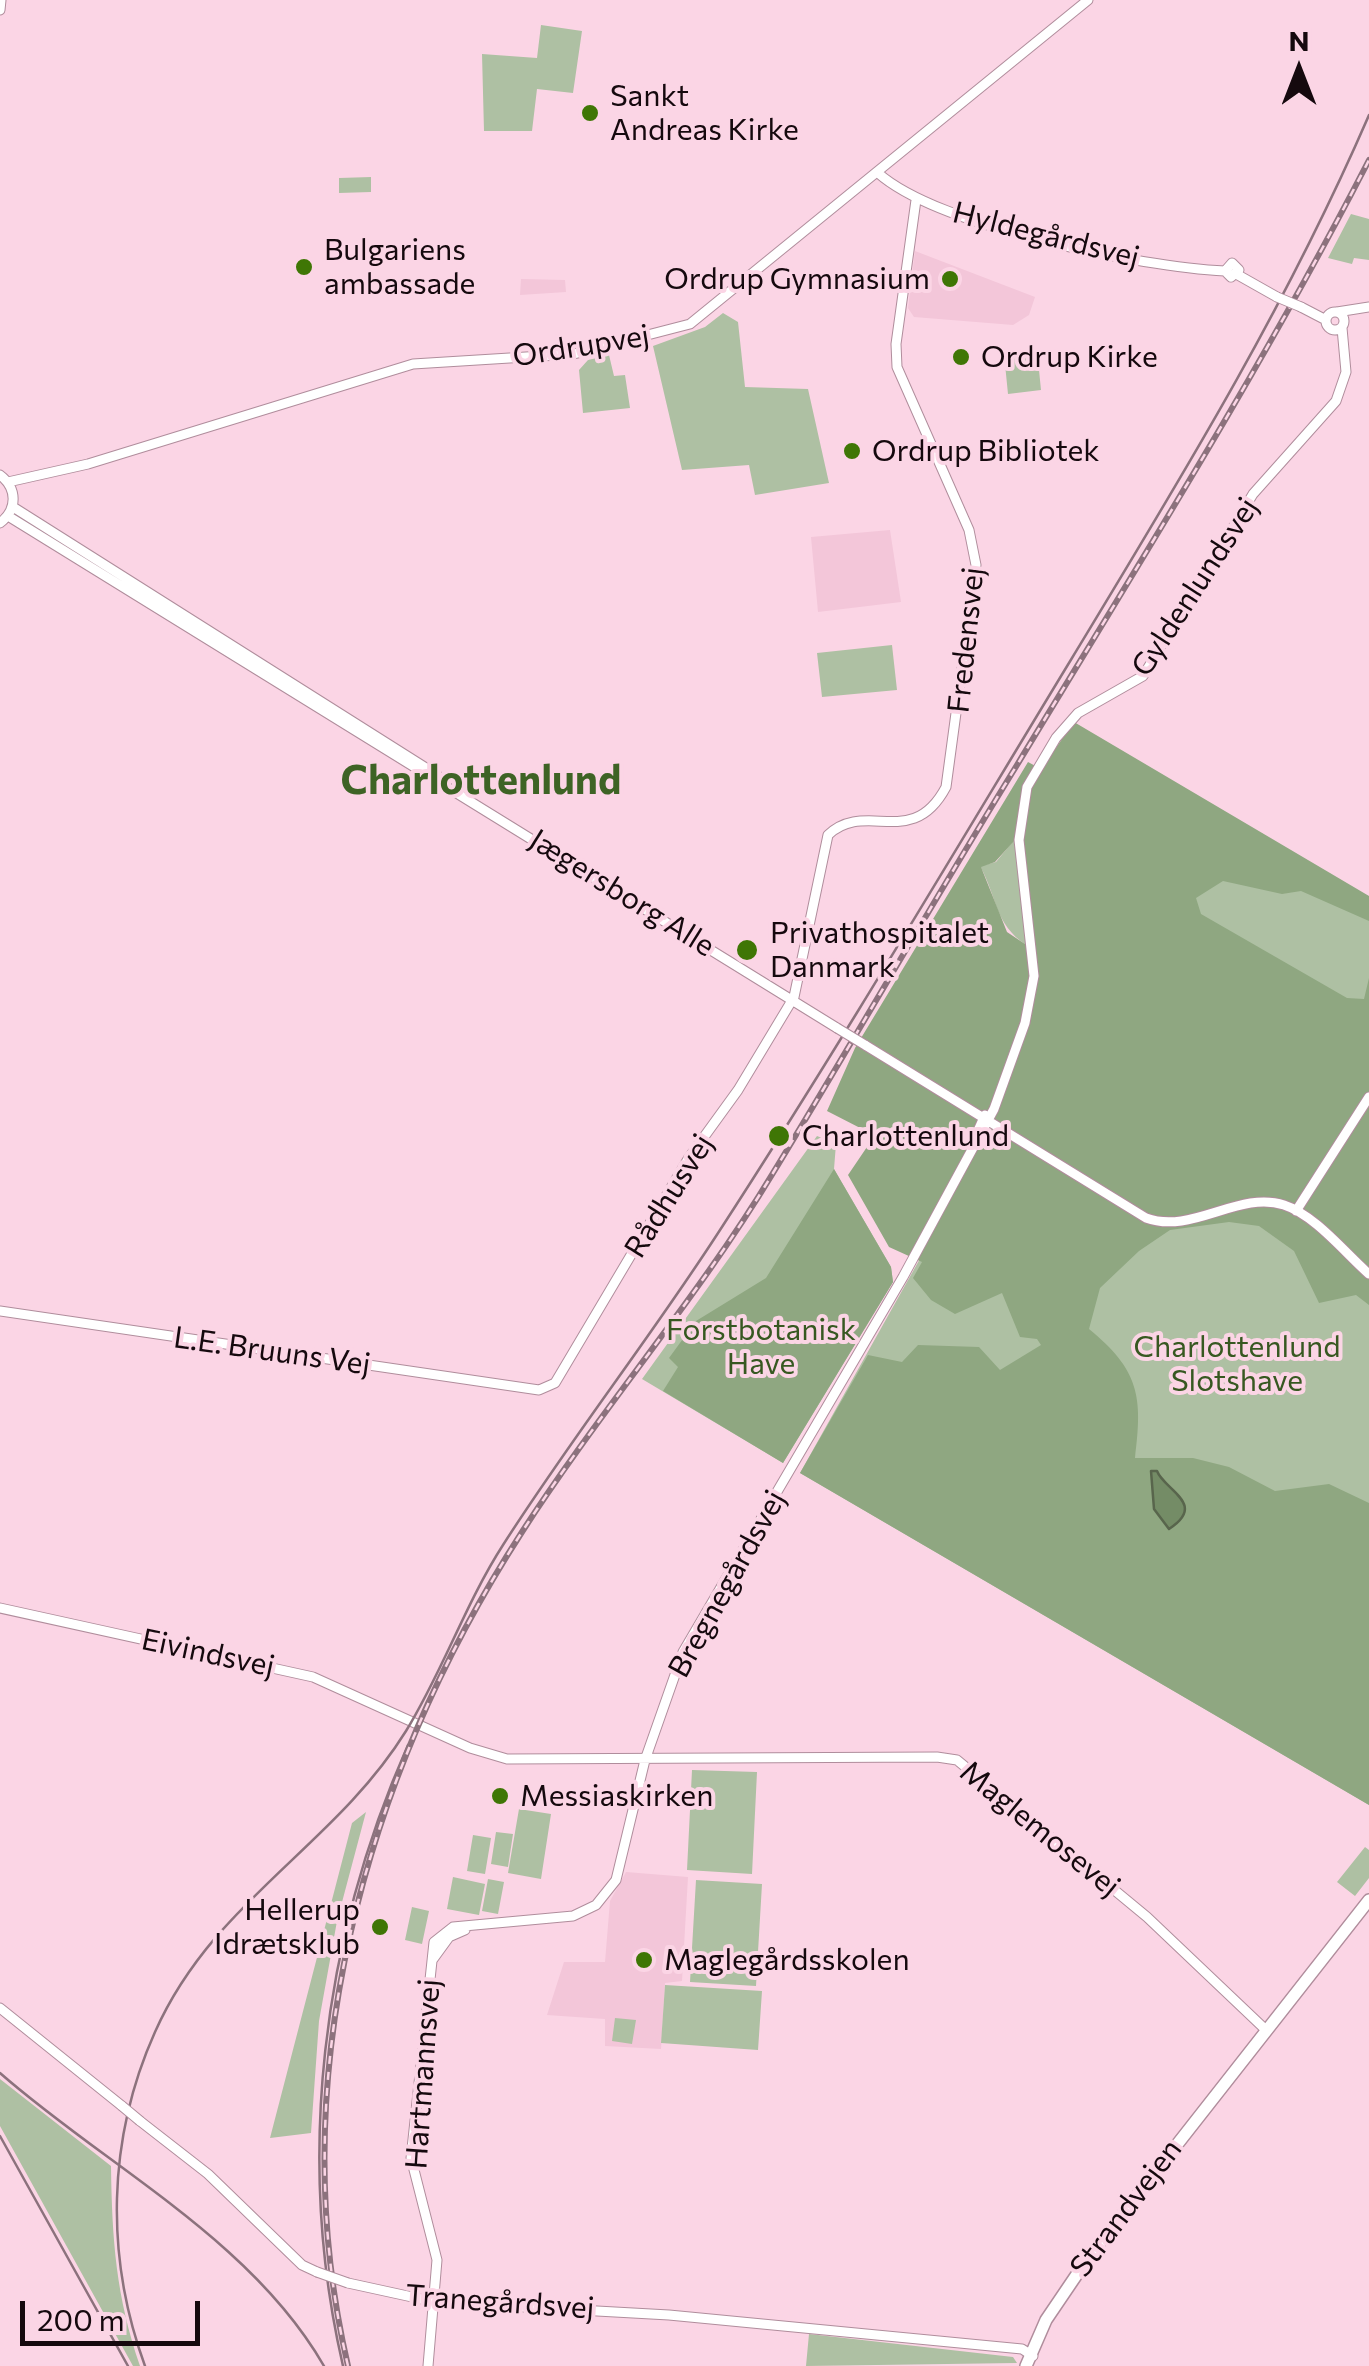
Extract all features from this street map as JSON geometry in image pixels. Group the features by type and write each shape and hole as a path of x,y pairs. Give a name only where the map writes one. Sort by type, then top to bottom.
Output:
{"main road":[{"name":"Strandvejen","path":"1031,2361 1046,2320 1076,2274 1369,1900"}],"street":[{"path":"0,0 0,10"},
{"name":"Ordrupvej","path":"7,483 35,479 413,364 574,354 690,324 1088,0"},
{"name":"Hyldegårdsvej","path":"878,173 916,200 1002,229 1225,270 1231,278 1238,275 1277,297 1336,320"},
{"name":"Fredensvej","path":"792,1000 828,835 846,822 899,824 922,816 941,798 950,776 976,565 969,530 897,367 896,344 916,200"},
{"path":"1336,320 1368,307"},
{"name":"Gyldenlundsvej","path":"986,1120 1025,1023 1034,976 1019,840 1027,788 1056,738 1078,713 1144,676 1253,494 1336,401 1344,383 1344,348 1336,320"},
{"path":"7,483 7,515"},
{"name":"Jægersborg Alle","path":"7,515 1155,1221 1177,1222 1269,1202 1296,1211"},
{"name":"Rådhusvej","path":"545,1390 554,1383 689,1158 738,1090 792,1000"},
{"path":"1369,1097 1296,1211 1369,1274"},
{"name":"Bregnegårdsvej","path":"476,1926 573,1916 608,1894 616,1880 645,1760 683,1652 986,1120"},
{"name":"L.E. Bruuns Vej","path":"0,1311 545,1390"},
{"name":"Eivindsvej","path":"0,1608 290,1670 409,1718"},
{"name":"Maglemosevej","path":"409,1718 470,1748 507,1760 936,1756 957,1760 1147,1916 1267,2031"},
{"name":"Hartmannsvej","path":"428,2366 437,2252 412,2158 432,1961 449,1938 476,1926"},
{"name":"Tranegårdsvej","path":"0,2008 208,2174 292,2256 317,2272 435,2302 670,2315 1022,2348 1031,2361"}],"shaded area":[{"name":"Ordrup Gymnasium","path":"915,251 1035,297 1029,315 1013,325 914,317 908,308"},
{"path":"521,279 565,280 566,292 520,295"},
{"path":"890,530 901,602 818,612 811,537"},
{"path":"1151,1471 1157,1471 1184,1505 1180,1520 1169,1529 1154,1509"},
{"name":"Maglegårdsskolen","path":"626,1872 688,1877 682,1981 665,1983 661,2049 605,2046 605,2019 547,2015 564,1962 605,1962 610,1901"}],"green space":[{"path":"541,25 582,31 573,93 537,89 532,131 484,131 482,54 537,58"},
{"path":"371,177 371,192 339,193 339,178"},
{"path":"1351,214 1369,219 1369,260 1354,258 1352,264 1328,258"},
{"path":"723,313 738,322 745,387 808,389 829,483 755,495 749,465 682,470 653,346 705,327"},
{"path":"1037,350 1041,390 1008,394 1004,354"},
{"path":"609,355 614,376 625,375 630,408 583,413 579,370 588,360"},
{"path":"892,645 897,690 822,697 817,653"},
{"path":"1074,722 1369,896 1369,921 1301,891 1282,894 1223,881 1196,898 1201,914 1347,998 1364,999 1369,978 1369,1305 1356,1295 1319,1303 1294,1251 1259,1226 1229,1222 1170,1230 1139,1251 1100,1288 1089,1329 1118,1358 1134,1386 1138,1417 1135,1458 1193,1458 1229,1467 1275,1491 1329,1484 1369,1503 1369,1805 800,1473 868,1355 902,1362 918,1345 979,1347 1000,1370 1041,1345 1037,1339 1020,1337 1002,1293 955,1314 931,1300 913,1278 922,1262 889,1247 848,1175 869,1144 866,1131 827,1111 855,1048 1028,762 1041,769","holes":["1014,841 1026,944 1007,932 981,867 995,862"]},
{"name":"Charlottenlund Slotshave","path":"1031,815 1369,896 1369,1805 800,1473 987,1139 1040,1001"},
{"path":"1014,840 1026,945 1002,919 980,866 996,862"},
{"name":"Forstbotanisk Have","path":"817,1136 836,1144 834,1169 891,1267 893,1282 783,1463 642,1379"},
{"name":"Forstbotanisk Have","path":"834,1169 891,1267 893,1282 783,1463 663,1391 678,1367 669,1358 696,1321 766,1278"},
{"path":"692,1770 757,1772 752,1874 687,1870"},
{"path":"519,1809 551,1814 541,1879 508,1873"},
{"path":"366,1812 337,1921 319,2021 311,2133 270,2138 352,1823"},
{"path":"496,1832 513,1834 508,1867 491,1864"},
{"path":"473,1835 491,1838 485,1874 467,1871"},
{"path":"1365,1847 1369,1850 1369,1878 1355,1896 1337,1882"},
{"path":"453,1877 485,1884 479,1915 447,1909"},
{"path":"488,1879 504,1882 498,1914 482,1911"},
{"path":"696,1880 762,1884 756,1986 690,1982"},
{"path":"412,1907 429,1911 422,1944 405,1940"},
{"path":"665,1985 762,1991 758,2050 661,2043"},
{"path":"615,2018 636,2020 632,2044 612,2041"},
{"path":"0,2079 111,2166 117,2268 125,2316 140,2366 133,2366 0,2126"},
{"path":"809,2334 1013,2357 1017,2363 806,2366"}],"tram line":[{"path":"145,2366 123,2283 118,2241 120,2156 139,2073 179,1986 241,1910 345,1809 406,1731 503,1545 694,1270 765,1159 1153,524 1267,325 1369,115"},
{"path":"343,2366 328,2288 321,2209 325,2051 337,1972 355,1895 408,1745"},
{"path":"0,2073 218,2242 294,2321 324,2366"},
{"path":"0,2136 128,2366"}],"railway":[{"path":"348,2366 330,2257 325,2148 332,2040 351,1932 380,1827 419,1725 466,1626 522,1532 713,1265 773,1173 1198,466 1369,160"}],"place":[{"name":"Sankt Andreas Kirke","path":"590,113"},
{"name":"Bulgariens ambassade","path":"304,267"},
{"name":"Ordrup Gymnasium","path":"950,279"},
{"name":"Ordrup Kirke","path":"961,357"},
{"name":"Ordrup Bibliotek","path":"852,451"},
{"name":"Privathospitalet Danmark","path":"747,950"},
{"name":"Charlottenlund","path":"779,1136"},
{"name":"Messiaskirken","path":"500,1796"},
{"name":"Hellerup Idrætsklub","path":"380,1927"},
{"name":"Maglegårdsskolen","path":"644,1960"}],"district":[{"name":"Charlottenlund","path":"481,781"}]}
